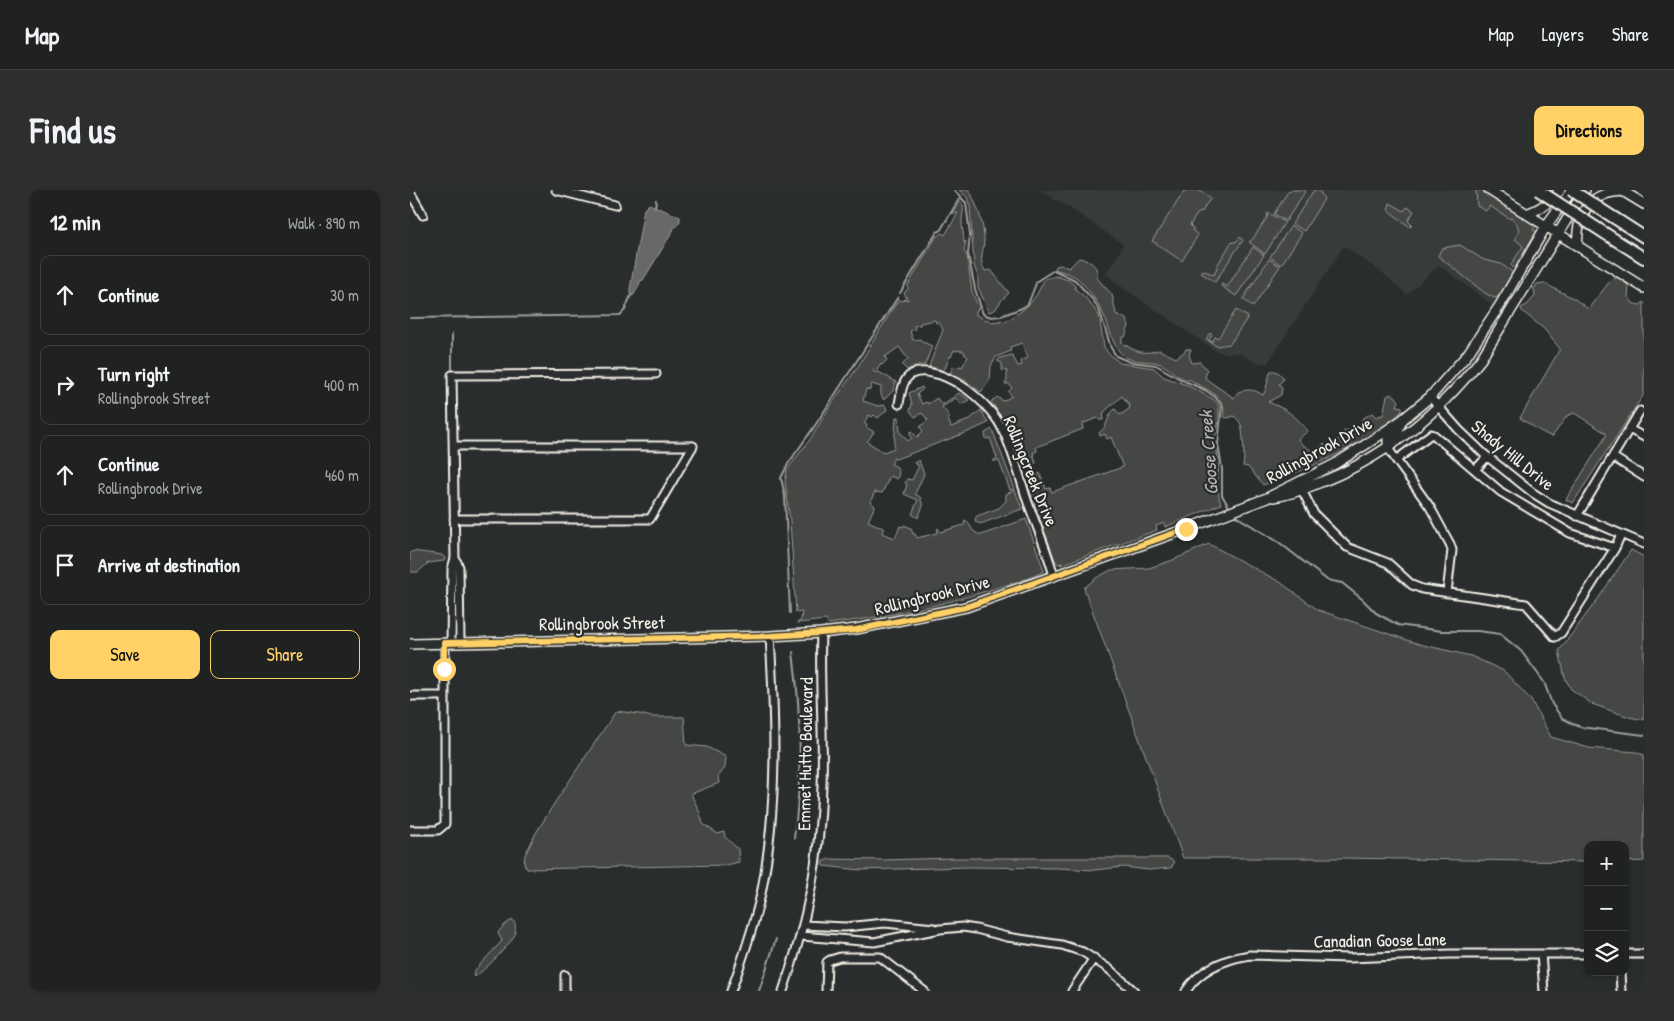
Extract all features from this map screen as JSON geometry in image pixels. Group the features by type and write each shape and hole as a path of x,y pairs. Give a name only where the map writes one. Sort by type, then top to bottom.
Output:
{"highway":[{"path":"1538,190 1644,258"},
{"path":"1571,190 1644,237"}],"main road":[{"path":"1489,190 1644,288"},
{"path":"1526,214 1550,202 1560,190"},
{"name":"Rollingbrook Drive","path":"795,634 821,633 873,626 966,607 1186,529 1267,498 1283,496 1365,446 1402,420 1430,397 1467,355 1500,305 1546,226 1571,190"},
{"name":"Rollingbrook Drive","path":"1300,486 1330,479 1388,448 1439,407 1481,359 1585,190"},
{"path":"1578,246 1578,226 1587,208 1602,195 1622,191 1644,204"},
{"path":"1388,448 1388,440 1398,430 1402,420"},
{"name":"Rollingbrook Street","path":"410,644 795,634"}],"street":[{"path":"556,190 615,205"},
{"path":"410,192 423,215"},
{"name":"Rollingcreek Drive","path":"899,404 903,383 908,377 920,372 939,376 957,383 974,394 988,409 998,421 1008,443 1054,576"},
{"path":"410,830 438,830 445,824 444,696 452,643 452,570 455,558 452,375 656,374"},
{"name":"Shady Hill Drive","path":"1430,397 1459,430 1487,457 1549,503 1644,544"},
{"path":"1576,516 1640,411"},
{"path":"1629,429 1644,437"},
{"path":"1396,460 1431,434 1434,434 1499,491 1570,533 1614,548"},
{"path":"454,446 693,446 650,519 454,519"},
{"path":"1388,448 1430,507 1450,544 1452,550 1447,594"},
{"path":"1474,470 1487,457"},
{"path":"1612,457 1644,477"},
{"path":"1300,486 1314,514 1347,547 1388,563 1416,587 1447,594 1526,604 1555,637 1558,636 1622,534"},
{"name":"Emmet Hutto Boulevard","path":"783,991 800,936 814,878 821,811 823,760 821,633"},
{"name":"Emmet Hutto Boulevard","path":"731,991 745,952 762,890 772,819 775,742 770,636"},
{"path":"410,696 444,696"},
{"path":"803,925 845,927 890,923 940,929"},
{"path":"800,936 874,942 940,929 963,927 976,929 1007,937 1062,945 1083,952 1094,958 1134,991"},
{"name":"Canadian Goose Lane","path":"1186,991 1203,972 1211,967 1236,957 1250,955 1349,958 1450,954 1584,954"},
{"path":"1542,954 1544,991"},
{"path":"1629,954 1644,954"},
{"path":"826,990 827,962 830,960 840,957 876,957 885,959 924,991"},
{"path":"1072,991 1094,958"},
{"path":"565,975 565,991"},
{"path":"1620,976 1621,991"}],"shaded area":[{"path":"959,190 969,190 980,214 984,234 983,267 985,271 991,270 1009,293 995,310 989,312 978,287 978,277 974,265 970,207 967,197"},
{"path":"1040,190 1483,190 1530,219 1536,224 1538,232 1492,311 1491,304 1439,265 1407,295 1384,274 1344,246 1267,364 1255,362 1239,353 1223,353 1214,350 1116,283 1106,273 1123,244 1058,200 1053,200 1052,196"},
{"path":"1185,190 1198,190 1211,198 1203,211 1197,214 1190,225 1198,235 1182,261 1152,241"},
{"path":"1289,190 1306,190 1286,221 1274,214"},
{"path":"1314,190 1319,190 1324,199 1304,231 1292,224"},
{"path":"1476,190 1483,190 1536,224 1533,230 1538,232 1517,268 1511,265 1523,246 1515,239 1518,233 1516,223 1490,206 1486,211 1477,206"},
{"path":"960,201 963,208 964,243 966,241 964,251 967,255 972,292 979,308 976,311 976,315 986,320 988,319 990,322 1000,320 1005,322 1030,303 1045,279 1056,276 1068,280 1099,315 1104,347 1109,354 1120,363 1154,368 1164,377 1187,385 1213,399 1219,406 1219,421 1215,445 1218,460 1218,490 1221,504 1165,527 1164,523 1156,526 1157,530 1063,564 1058,564 1028,486 1028,481 1040,473 1046,489 1050,488 1052,492 1123,467 1111,437 1107,439 1105,434 1100,436 1099,433 1115,409 1120,415 1129,409 1130,406 1122,396 1104,412 1103,420 1097,418 1082,424 1083,429 1036,447 1037,451 1033,453 1036,463 1023,466 1019,462 1005,426 1007,425 1004,425 989,404 997,410 991,402 997,397 1003,401 1012,396 1008,392 1012,388 1008,383 1006,385 1005,383 1007,381 1007,371 1002,370 1002,363 997,361 1000,358 1012,355 1018,366 1022,365 1021,361 1028,358 1022,343 1010,347 1011,351 996,357 991,366 990,380 981,392 966,381 950,373 953,366 957,368 959,366 962,367 968,357 964,354 965,352 954,350 944,371 929,366 943,330 939,322 936,323 935,320 920,323 920,325 914,326 915,329 910,331 913,340 920,339 932,346 925,365 917,365 907,370 902,365 908,359 899,347 885,357 887,360 877,370 875,368 873,371 876,373 877,371 896,382 893,391 884,400 881,395 881,387 872,384 870,390 866,389 863,401 878,406 885,405 887,410 878,418 874,415 872,417 869,415 864,423 867,425 866,427 874,432 867,442 884,452 894,448 896,417 899,417 900,432 908,441 912,438 911,431 917,437 923,431 920,427 928,420 922,413 915,417 910,411 912,404 909,393 922,387 923,389 917,394 922,404 927,402 928,404 937,398 942,405 959,393 969,400 961,404 956,398 942,407 950,417 948,419 951,427 969,420 981,410 988,423 896,459 894,458 891,464 897,467 899,473 897,479 890,476 882,493 875,492 870,502 875,506 868,521 885,529 883,529 882,533 895,538 900,526 903,527 904,525 911,528 917,538 937,533 938,528 940,532 964,525 965,520 974,532 981,535 1026,519 1044,571 1027,579 913,610 828,624 826,620 797,623 801,620 802,612 796,613 790,521 785,482 787,470 811,438 857,368 897,302 905,299 908,300 904,293 908,289 908,285 936,237 942,233 945,235 958,213 952,214"},
{"path":"1390,203 1404,211 1407,207 1414,211 1408,221 1412,225 1410,227 1388,210"},
{"path":"649,204 680,217 680,221 643,280 640,281 633,296 630,294 630,289 644,209"},
{"path":"1268,213 1285,222 1265,254 1249,242 1268,216"},
{"path":"1291,226 1302,233 1281,265 1270,257"},
{"path":"1240,237 1243,240 1215,282 1201,273 1203,270 1214,275 1218,264 1231,243 1237,241"},
{"path":"1460,245 1484,260 1501,264 1512,272 1513,275 1500,296 1494,298 1485,293 1438,256 1442,248"},
{"path":"1253,247 1264,255 1236,296 1221,286 1222,284 1227,287"},
{"path":"1079,258 1093,264 1097,270 1097,278 1112,295 1116,314 1126,319 1129,326 1125,337 1122,338 1122,343 1127,346 1144,352 1159,350 1176,358 1186,349 1191,349 1189,355 1192,363 1200,362 1207,370 1205,378 1234,398 1238,392 1245,390 1251,390 1263,395 1271,371 1280,374 1284,379 1279,384 1282,387 1281,395 1268,402 1285,410 1304,426 1308,431 1298,439 1315,454 1324,444 1329,450 1343,436 1344,431 1348,430 1355,433 1362,426 1362,419 1372,413 1377,418 1383,415 1387,396 1391,394 1399,401 1397,406 1402,407 1402,411 1371,435 1336,455 1263,485 1248,467 1243,466 1244,446 1241,424 1234,416 1224,417 1224,406 1217,396 1161,364 1128,358 1118,349 1103,313 1087,288 1074,276 1055,269 1056,266 1061,265 1069,268"},
{"path":"1269,259 1280,266 1253,307 1243,299"},
{"path":"1618,277 1629,286 1628,297 1634,304 1640,305 1644,302 1644,394 1573,503 1566,500 1606,436 1606,433 1574,413 1567,416 1552,437 1520,418 1560,349 1544,329 1522,311 1521,308 1527,305 1535,296 1534,289 1537,284 1543,283 1575,299 1588,309 1611,280"},
{"path":"1236,310 1248,317 1230,344 1216,346 1206,339 1210,333 1212,335 1209,340 1212,342 1215,337 1218,338"},
{"path":"992,429 1015,489 1010,490 999,461 993,461 997,458 990,438 986,439 985,433"},
{"path":"919,460 924,474 915,494 920,497 923,506 918,518 912,514 918,500 904,494 907,484 905,483 907,479 912,480 919,466 914,463"},
{"path":"1015,490 1022,509 980,524 976,522 977,516 999,508 1006,501 1006,494"},
{"path":"1209,544 1280,582 1318,610 1419,644 1471,656 1504,671 1531,700 1551,737 1589,748 1636,752 1644,755 1644,861 1629,862 1629,841 1584,841 1584,862 1341,858 1183,858 1084,588 1096,578 1111,570 1149,568"},
{"path":"1631,550 1644,557 1644,720 1629,717 1592,704 1571,689 1565,678 1559,651 1598,599"},
{"path":"413,551 442,555 445,558 444,561 428,563 418,572 410,572 410,553"},
{"path":"616,711 652,717 684,717 686,745 707,747 726,757 725,768 718,777 719,783 691,794 703,824 718,834 724,832 725,837 738,849 739,862 726,865 527,869 524,864 525,855 536,833"},
{"path":"1168,858 1174,862 1170,868 1149,870 1123,867 1095,870 968,867 861,870 823,866 822,862 829,859"},
{"path":"513,920 515,923 515,934 512,939 484,970 474,977 475,970 502,941 498,933"}],"waterway":[{"name":"Goose Creek","path":"954,190 966,203 970,235 968,254 975,289 983,314 991,317 1001,316 1022,308 1028,304 1037,281 1054,270 1075,280 1093,300 1100,312 1111,348 1116,356 1130,362 1156,365 1215,397 1222,406 1218,444 1222,469 1222,495 1230,509"},
{"path":"900,293 961,196"},
{"path":"655,207 656,200"},
{"path":"410,318 620,315 625,310 631,295"},
{"path":"790,613 785,496 781,478 788,464 898,297"},
{"path":"452,334 452,369"},
{"name":"Goose Creek","path":"1234,515 1280,543 1327,580 1342,583 1376,613 1398,625 1442,631 1478,631 1500,634 1521,651 1544,682 1552,704 1562,718 1580,727 1644,735"},
{"path":"793,652 798,698 800,745 797,815 794,838"},
{"path":"759,991 776,939"}],"route":[{"path":"444,669 444,643 770,636 856,630 966,607 1186,529"}]}
